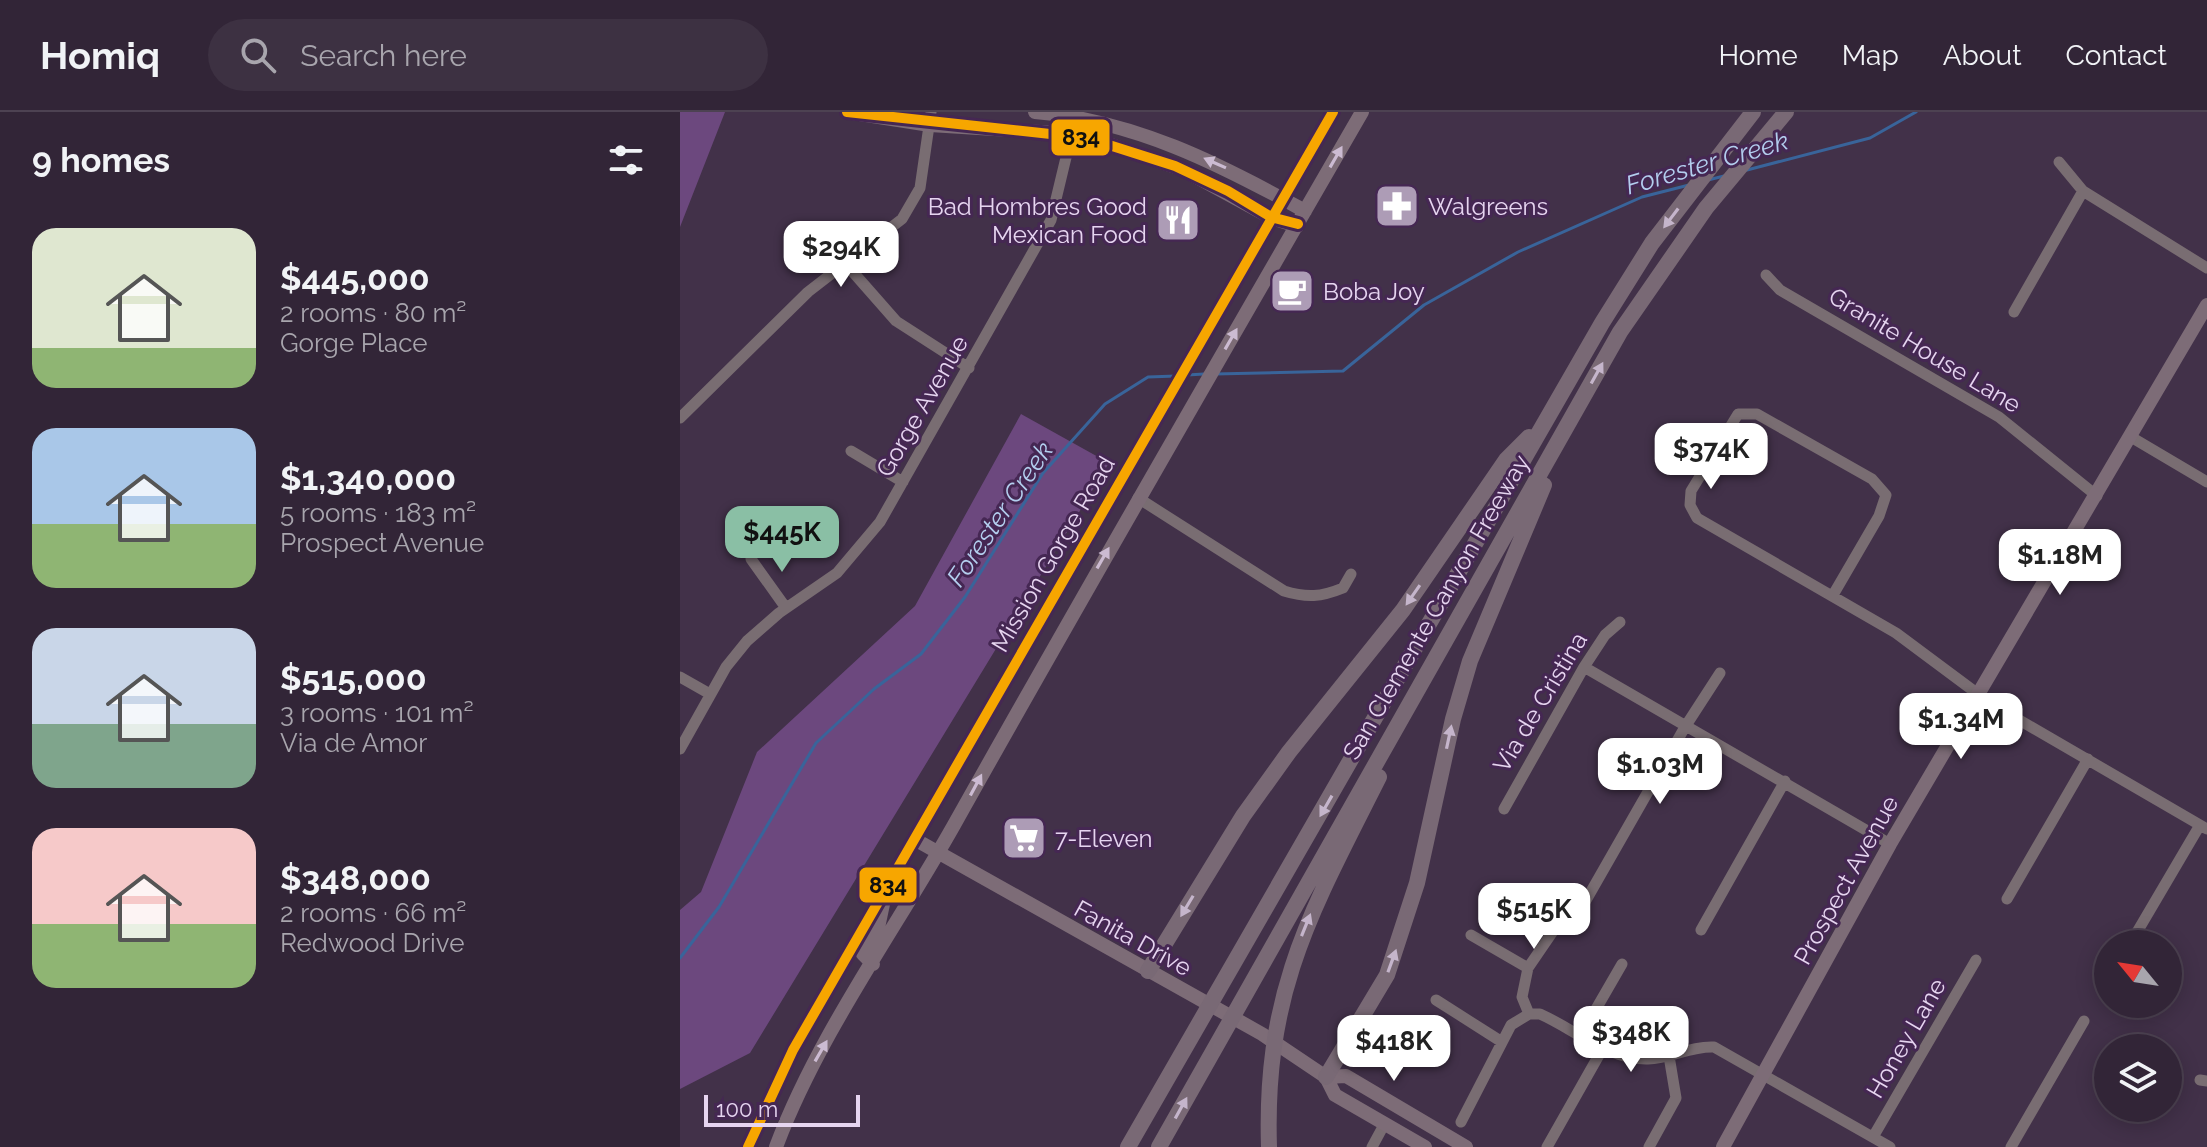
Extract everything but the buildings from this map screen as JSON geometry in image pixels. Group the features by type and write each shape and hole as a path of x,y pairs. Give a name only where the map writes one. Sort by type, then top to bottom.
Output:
{"highway":[{"name":"San Clemente Canyon Freeway","path":"1128,1147 1635,269 1753,112"},
{"name":"San Clemente Canyon Freeway","path":"1159,1147 1620,332 1670,257 1786,112"},
{"path":"1326,1077 1387,975 1417,883 1453,719 1470,661 1572,418"},
{"path":"1148,971 1226,841 1289,752 1403,610 1506,460 1545,422"},
{"path":"1269,1147 1267,1100 1280,998 1310,913 1476,587"},
{"path":"1121,1147 1155,1101"}],"main road":[{"path":"847,112 1073,134 1171,164 1229,192 1272,218 1297,226"},
{"path":"1035,112 1076,116 1154,137 1223,166 1305,211"},
{"name":"Mission Gorge Road","path":"748,1147 793,1050 1333,112"},
{"name":"Mission Gorge Road","path":"776,1147 789,1112 815,1062 1362,112"},
{"name":"Prospect Avenue","path":"1723,1147 1890,844 2207,305"},
{"name":"Fanita Drive","path":"916,840 1262,1034 1326,1077 1335,1095 1425,1147"},
{"path":"873,964 863,954 879,923 885,892"},
{"name":"Fanita Drive","path":"1326,1077 1346,1076 1466,1147"}],"street":[{"name":"Gorge Avenue","path":"680,749 710,694 747,641 786,608 825,583 873,533 1051,220 1076,116"},
{"path":"680,418 808,292 902,219 917,197 930,118"},
{"path":"2059,162 2083,191 2207,268"},
{"path":"2014,312 2083,191"},
{"path":"845,263 896,321 969,368"},
{"name":"Granite House Lane","path":"1766,275 1780,290 1999,417 2097,496"},
{"path":"1833,595 1879,516 1886,495 1872,479 1757,414 1738,414 1691,491 1690,505 1694,514 1896,633 1979,695 2204,827 2139,930"},
{"path":"2131,437 2207,482"},
{"path":"851,451 903,482"},
{"path":"1138,498 1284,591 1307,598 1322,596 1343,588 1351,574"},
{"path":"751,559 786,608"},
{"name":"Via de Cristina","path":"1504,809 1584,667 1605,635 1620,622"},
{"path":"1584,667 1890,844"},
{"path":"1573,923 1685,727 1720,673"},
{"path":"680,677 710,694"},
{"path":"2007,899 2088,759"},
{"path":"1701,930 1785,781"},
{"path":"1529,1014 1522,997 1528,968 1556,927"},
{"path":"1471,935 1528,968"},
{"name":"Honey Lane","path":"1873,1137 1976,960"},
{"path":"1581,1035 1622,964"},
{"path":"1436,1000 1502,1042"},
{"path":"1461,1122 1511,1025 1529,1014 1540,1014 1603,1048 1645,1059 1669,1056 1694,1046 1714,1047 1890,1147"},
{"path":"2011,1147 2084,1021"},
{"path":"1547,1147 1603,1048"},
{"path":"1649,1147 1676,1098 1669,1056"},
{"path":"1372,1147 1385,1123"}],"shaded area":[{"path":"680,112 725,112 680,227"},
{"path":"1021,414 1109,463 750,1053 680,1089 680,910 701,892 757,752 915,606"}],"waterway":[{"name":"Forester Creek","path":"1747,170 1870,138 1916,112"},
{"name":"Forester Creek","path":"1708,180 1724,176"},
{"name":"Forester Creek","path":"1215,374 1343,371 1424,305 1518,252 1642,197 1689,185"},
{"name":"Forester Creek","path":"1187,375 1204,374"},
{"name":"Forester Creek","path":"680,958 719,907 816,743 874,689 921,654 965,597 1043,473 1105,404 1148,377 1176,376"}],"transit line":[{"name":"834","path":"847,112 1087,138 1175,166 1228,191 1271,217 1298,224"},
{"name":"834","path":"748,1147 793,1050 1333,112"}],"place":[{"name":"Walgreens","path":"1397,206"},
{"name":"Bad Hombres Good Mexican Food","path":"1178,220"},
{"name":"Boba Joy","path":"1292,291"},
{"name":"7-Eleven","path":"1024,838"}]}
